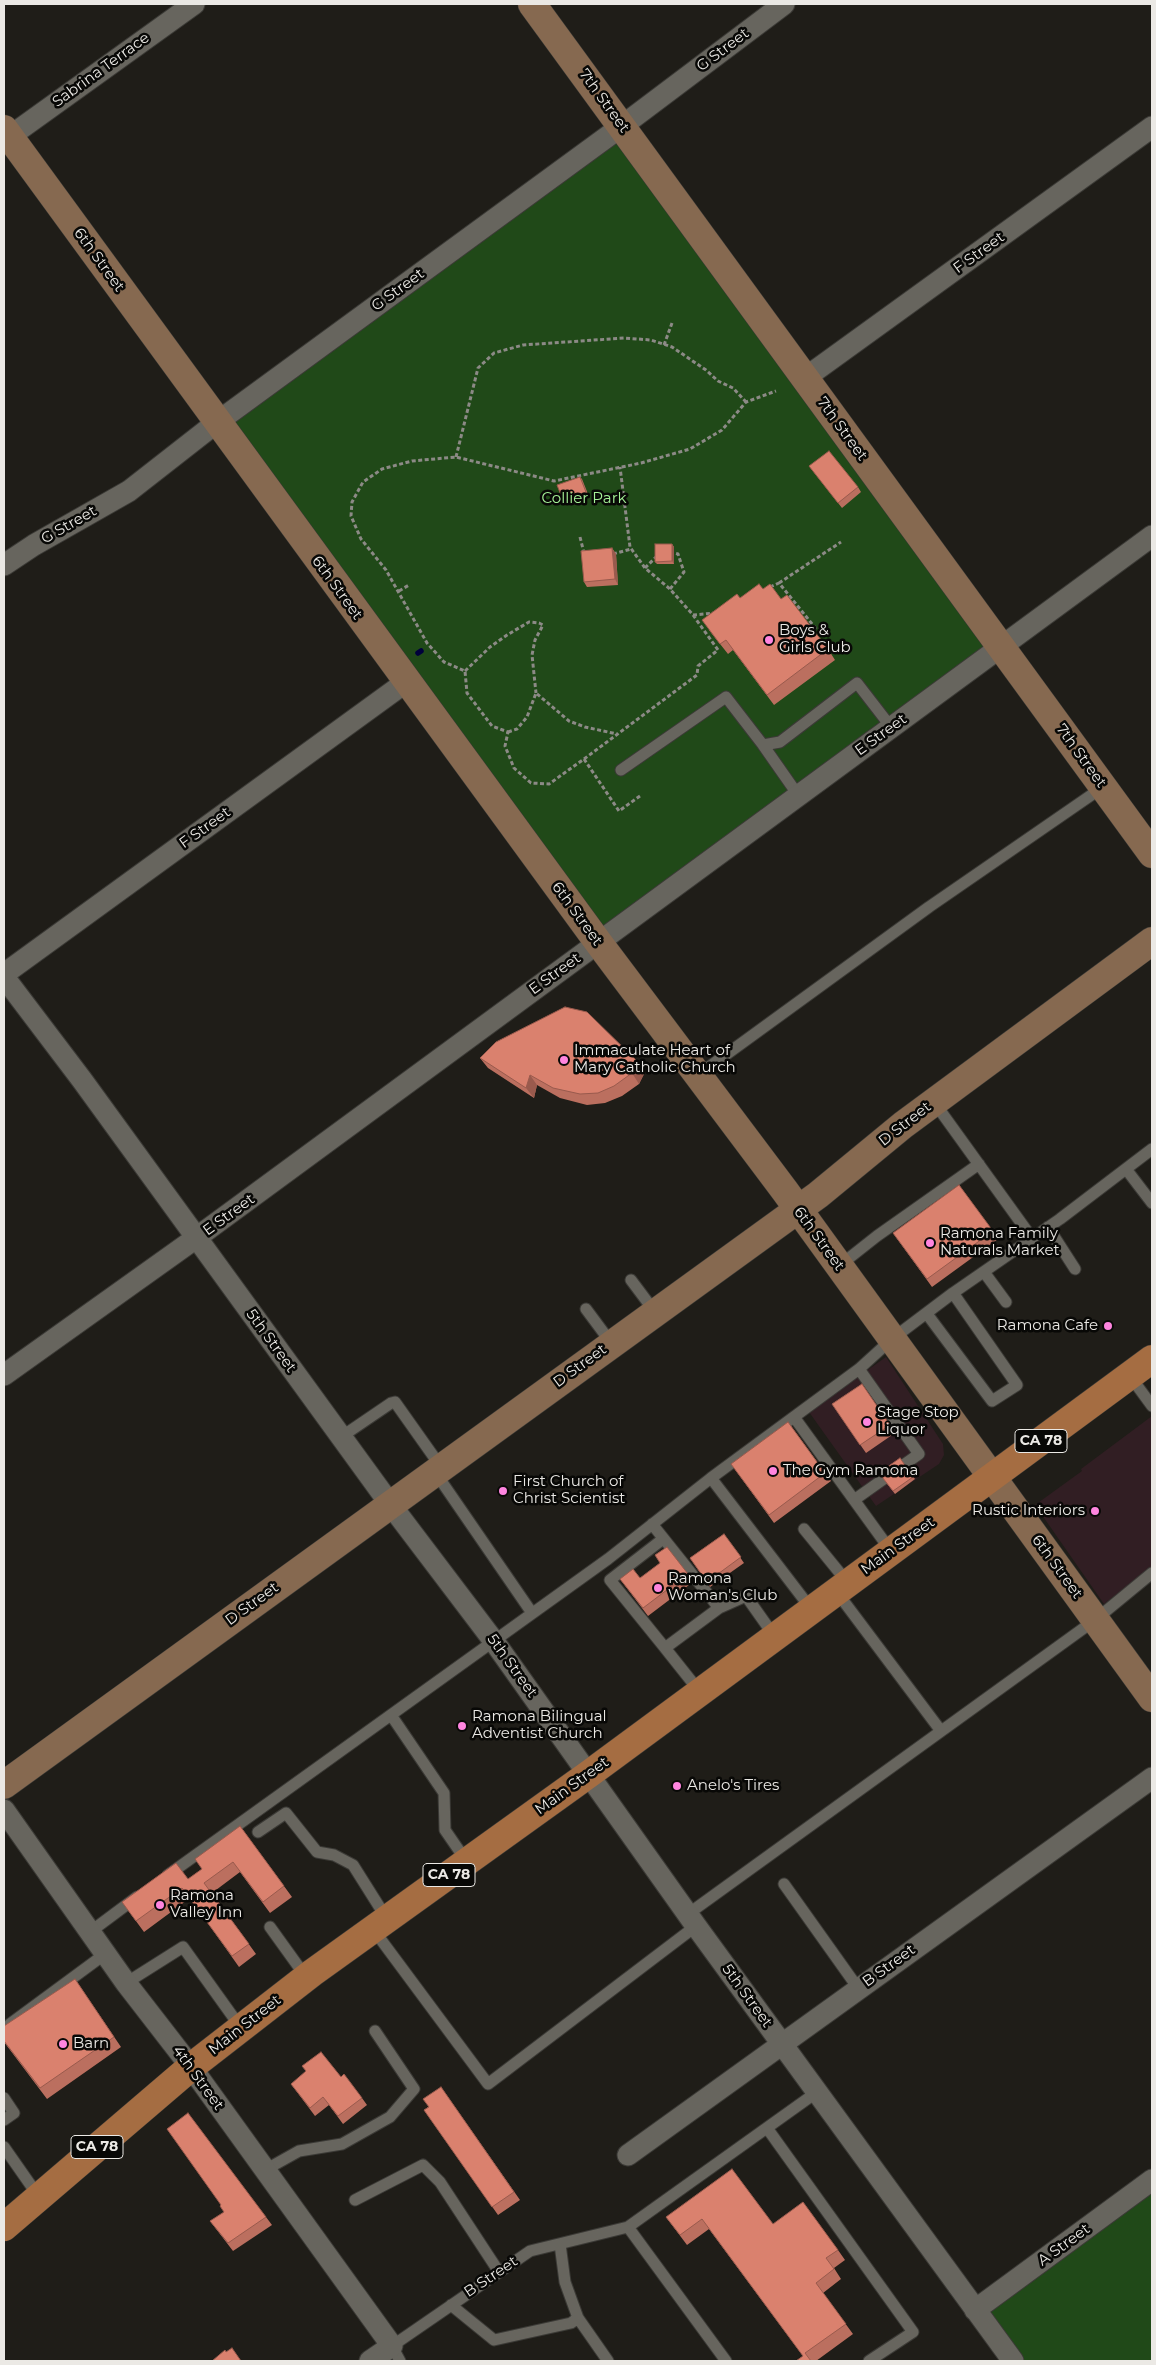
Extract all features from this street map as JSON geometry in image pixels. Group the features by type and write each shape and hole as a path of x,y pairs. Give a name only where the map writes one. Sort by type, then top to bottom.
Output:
{"main road":[{"name":"Main Street","path":"4,2227 191,2067 306,1977 589,1774 1152,1359"}],"street":[{"name":"Sabrina Terrace","path":"6,133 194,4"},
{"name":"7th Street","path":"532,4 1152,854"},
{"name":"G Street","path":"4,566 34,545 129,491 216,423 622,126 784,4"},
{"name":"F Street","path":"805,378 1152,127"},
{"name":"6th Street","path":"6,133 406,682 697,1076 798,1209 1152,1698"},
{"name":"E Street","path":"4,1375 196,1238 1152,536"},
{"name":"F Street","path":"4,975 406,682"},
{"name":"D Street","path":"4,1786 798,1209 934,1102 1152,942"},
{"name":"5th Street","path":"4,975 390,1504 493,1640 816,2092 1013,2361"},
{"name":"B Street","path":"628,2155 781,2043 1152,1778"},
{"name":"4th Street","path":"4,1810 105,1954 191,2067 396,2353"},
{"name":"A Street","path":"975,2310 1152,2180"},
{"name":"B Street","path":"370,2361 396,2353"}],"lane":[{"path":"763,745 780,742 857,683 891,727"},
{"path":"622,770 726,697 798,795"},
{"path":"697,1076 921,912 1104,786"},
{"path":"934,1102 1032,1238"},
{"path":"160,1880 608,1559 711,1478 859,1370 892,1339 953,1293 1048,1227 1152,1149"},
{"path":"839,1266 877,1236 980,1164"},
{"path":"1126,1169 1152,1203"},
{"path":"1048,1227 1076,1269"},
{"path":"984,1272 1006,1302"},
{"path":"631,1280 655,1312"},
{"path":"927,1314 992,1401 1017,1385 953,1293"},
{"path":"586,1309 612,1344"},
{"path":"854,1500 919,1454 859,1370"},
{"path":"1130,1376 1152,1406"},
{"path":"341,1437 391,1402 395,1402 532,1613"},
{"path":"794,1417 891,1551"},
{"path":"711,1478 812,1610"},
{"path":"652,1524 719,1608"},
{"path":"804,1529 941,1731"},
{"path":"663,1538 610,1580 700,1692"},
{"path":"258,1832 286,1813 317,1852 334,1855 353,1865 380,1924 488,2084 692,1920 941,1731 1095,1620 1152,1572"},
{"path":"665,1648 719,1608 746,1596 775,1637"},
{"path":"390,1715 444,1793 444,1830 467,1862"},
{"path":"784,1884 858,1988"},
{"path":"90,1932 145,1892"},
{"path":"270,1926 306,1977"},
{"path":"126,1983 183,1947 240,2028"},
{"path":"4,2031 10,2024 105,1954"},
{"path":"265,2170 299,2151 342,2144 390,2116 414,2090 375,2031"},
{"path":"726,2361 628,2227 816,2092"},
{"path":"4,2098 14,2113 4,2120"},
{"path":"767,2128 913,2332 869,2361"},
{"path":"4,2147 39,2197"},
{"path":"355,2200 423,2165 440,2182 499,2272"},
{"name":"B Street","path":"396,2353 451,2305 530,2251 628,2227"},
{"path":"560,2244 565,2282 578,2318 608,2361"},
{"path":"451,2305 494,2340 571,2323 578,2318"}],"path":[{"path":"664,345 672,323"},
{"path":"456,457 478,368 494,353 522,345 624,338 651,340 664,345 706,370 718,380 733,388 746,402"},
{"path":"465,671 451,666 438,656 427,642 386,570 361,538 351,516 352,502 363,482 382,469 412,461 456,457 554,481 620,467 690,449 722,430 746,402 776,391"},
{"path":"508,732 505,746 514,768 531,783 549,784 697,675 698,666 718,650 693,615 670,590 645,568 631,549 620,467"},
{"path":"580,538 585,556 592,556"},
{"path":"768,588 779,583 841,542"},
{"path":"608,554 631,549"},
{"path":"645,568 656,556 665,551 678,554 684,572 670,590"},
{"path":"779,583 817,630"},
{"path":"399,591 409,584"},
{"path":"693,615 717,612 714,617"},
{"path":"529,622 543,625 535,640 532,655 536,692 527,717 517,729 508,732 492,726 467,693 465,671 490,647 529,622"},
{"path":"706,634 710,626"},
{"path":"536,692 569,721 585,727 617,734"},
{"path":"584,759 619,811 640,796"}],"shaded area":[{"path":"886,1357 943,1444 944,1455 939,1464 876,1506 809,1412"},
{"path":"1152,1416 1152,1567 1104,1604 1035,1505"}],"green space":[{"name":"Collier Park","path":"621,125 1001,646 598,942 217,422"},
{"path":"1152,2181 1152,2361 1014,2361 976,2310"}],"building":[{"path":"829,451 858,487 838,503 809,466"},
{"path":"580,477 586,492 563,500 557,485"},
{"path":"655,544 672,544 672,561 655,562"},
{"path":"612,548 615,579 584,582 581,551"},
{"name":"Boys & Girls Club","path":"759,584 763,589 770,584 781,599 787,595 828,649 767,695 726,640 720,644 702,620 737,594 740,598"},
{"name":"Immaculate Heart of Mary Catholic Church","path":"565,1007 587,1012 638,1062 632,1073 614,1086 598,1093 580,1094 553,1088 530,1075 526,1088 480,1058 496,1042"},
{"path":"959,1185 993,1231 927,1279 893,1233"},
{"name":"Stage Stop Liquor","path":"862,1384 890,1425 860,1445 832,1404"},
{"path":"788,1422 825,1473 769,1515 731,1464"},
{"path":"900,1458 913,1477 893,1491 879,1473"},
{"path":"724,1534 741,1557 707,1582 690,1558"},
{"path":"667,1547 688,1574 643,1608 620,1579 633,1569 640,1578 660,1563 655,1555"},
{"name":"Ramona Valley Inn","path":"240,1826 284,1886 263,1902 233,1862 204,1883 249,1944 232,1956 182,1888 136,1921 122,1902 176,1863 188,1879 202,1869 195,1859"},
{"name":"Barn","path":"75,1979 114,2037 40,2088 4,2041 4,2026"},
{"path":"321,2052 341,2077 344,2074 362,2098 338,2116 323,2097 310,2108 291,2084 306,2071 302,2066"},
{"path":"441,2087 514,2192 492,2207 424,2110 429,2107 423,2099"},
{"path":"188,2113 266,2217 228,2243 210,2221 224,2212 221,2205 167,2129"},
{"path":"732,2169 773,2224 803,2202 838,2250 826,2258 834,2269 816,2283 846,2324 805,2353 811,2361 796,2361 803,2356 702,2219 680,2235 666,2217"},
{"path":"232,2348 241,2361 212,2361 225,2350 226,2352"}],"place":[{"name":"Boys & Girls Club","path":"769,640"},
{"name":"Immaculate Heart of Mary Catholic Church","path":"564,1060"},
{"name":"Ramona Family Naturals Market","path":"930,1243"},
{"name":"Ramona Cafe","path":"1108,1326"},
{"name":"Stage Stop Liquor","path":"867,1422"},
{"name":"The Gym Ramona","path":"773,1471"},
{"name":"First Church of Christ Scientist","path":"503,1491"},
{"name":"Rustic Interiors","path":"1095,1511"},
{"name":"Ramona Woman's Club","path":"658,1588"},
{"name":"Ramona Bilingual Adventist Church","path":"462,1726"},
{"name":"Anelo's Tires","path":"677,1786"},
{"name":"Ramona Valley Inn","path":"160,1905"},
{"name":"Barn","path":"63,2044"}]}
